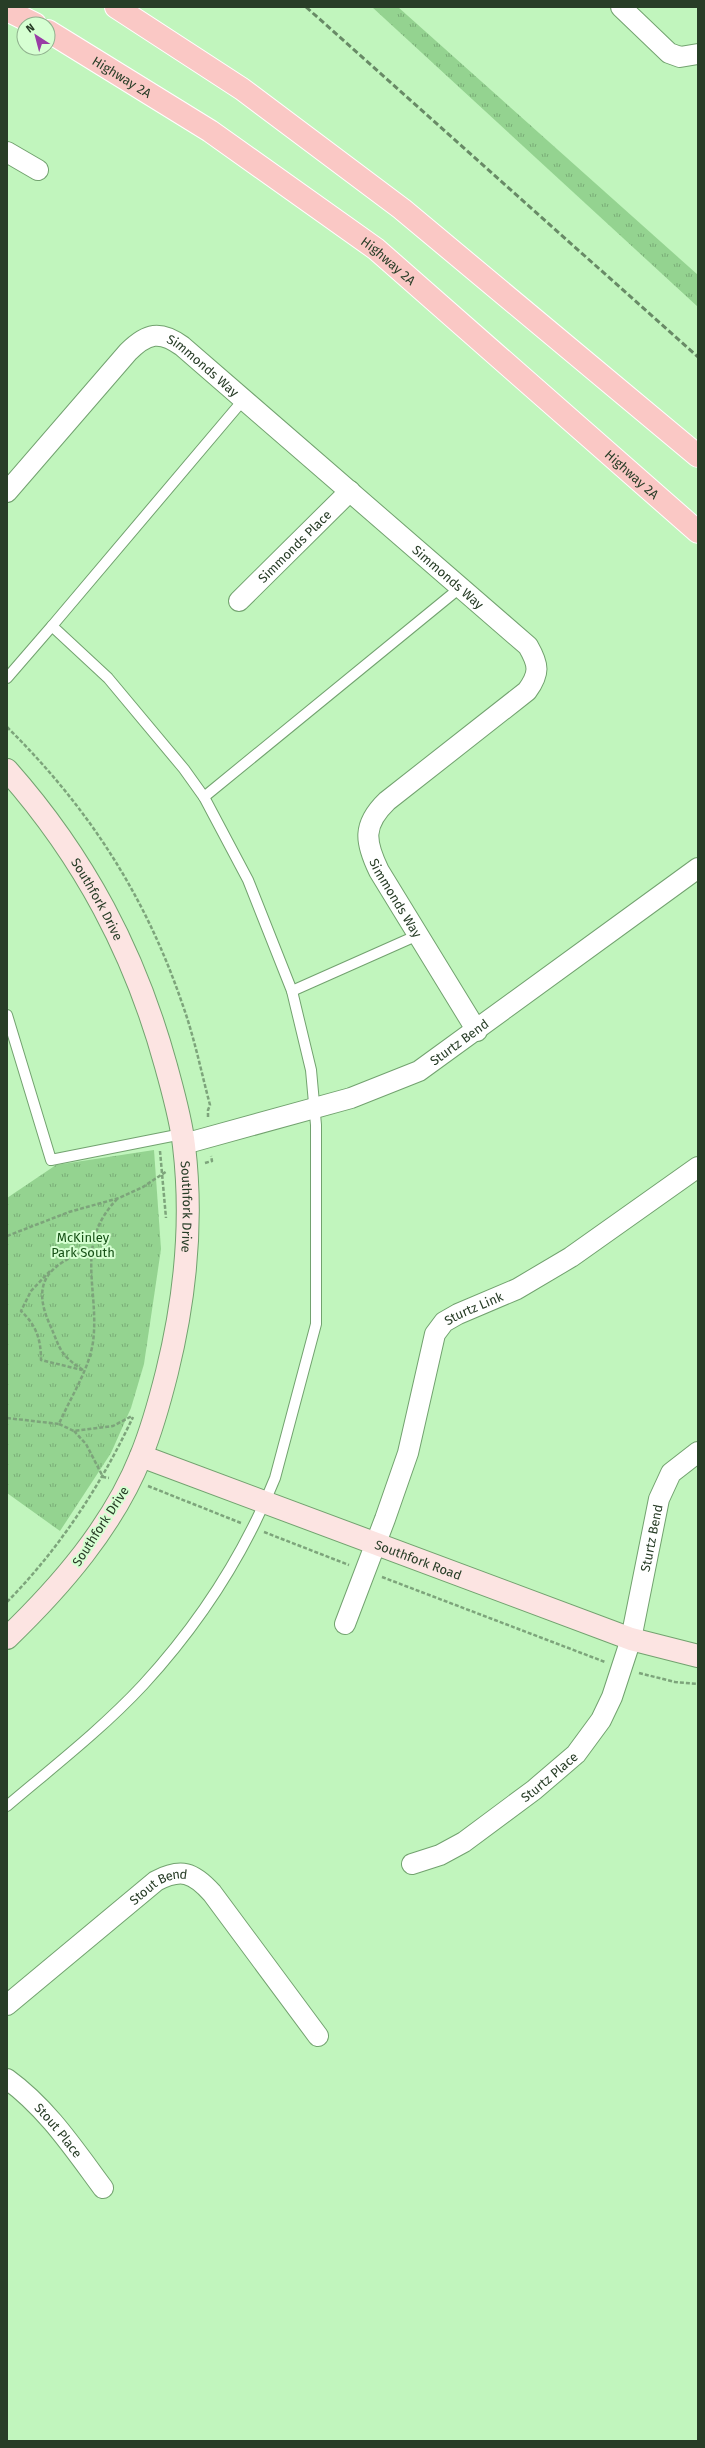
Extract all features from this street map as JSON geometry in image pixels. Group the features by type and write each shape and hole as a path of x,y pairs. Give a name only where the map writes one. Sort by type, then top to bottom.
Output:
{"main road":[{"path":"116,7 242,89 402,209 698,456"},
{"path":"7,10 19,16"},
{"name":"Highway 2A","path":"56,36 210,131 376,249 698,532"}],"street":[{"path":"621,7 669,53 680,57 698,54"},
{"path":"7,152 38,170"},
{"name":"Simmonds Way","path":"7,492 128,352 139,341 149,337 161,335 172,339 244,399 528,646 535,658 537,669 535,680 527,691 387,801 371,821 368,835 373,859 477,1031"},
{"name":"Simmonds Place","path":"239,601 350,491"},
{"name":"Southfork Drive","path":"7,770 51,823 80,865 127,952 160,1042 178,1109 183,1139 187,1202 182,1293 174,1345 158,1406 141,1456 113,1509 82,1556 50,1596 7,1638"},
{"name":"Sturtz Bend","path":"183,1139 352,1098 404,1078 436,1060 477,1031 698,868"},
{"name":"Sturtz Link","path":"345,1624 376,1544 408,1452 430,1349 435,1334 444,1322 517,1289 571,1257 698,1167"},
{"name":"Sturtz Bend","path":"631,1639 659,1499 672,1474 698,1452"},
{"name":"Southfork Road","path":"141,1456 631,1639 698,1656"},
{"name":"Sturtz Place","path":"412,1864 440,1855 464,1842 534,1790 576,1754 601,1720 612,1697 631,1639"},
{"name":"Stout Bend","path":"7,2005 156,1881 168,1874 180,1872 202,1881 212,1892 318,2036"},
{"name":"Stout Place","path":"7,2078 23,2090 50,2117 103,2188"}],"lane":[{"path":"7,678 244,399"},
{"path":"204,797 461,587"},
{"path":"7,1806 108,1720 143,1685 185,1636 217,1591 265,1502 275,1478 316,1324 315,1108 311,1070 292,990 248,880 204,797 184,769 108,678 52,626"},
{"path":"292,990 418,935"},
{"path":"7,1015 51,1160 158,1139 183,1139"}],"path":[{"path":"7,727 41,761 90,821 142,907 170,970 183,1004 210,1105 208,1110"},
{"path":"158,1139 164,1172 166,1224"},
{"path":"7,1236 69,1212 118,1198 143,1187 164,1172"},
{"path":"59,1424 83,1370 92,1344 94,1326 90,1287 91,1249 102,1219 118,1198"},
{"path":"83,1370 40,1360 41,1342 38,1334 21,1311 30,1291 57,1266 91,1249"},
{"path":"57,1266 45,1280 42,1288 42,1305 62,1354 83,1370"},
{"path":"7,1602 27,1582 66,1534 103,1477 135,1408"},
{"path":"74,1431 113,1426 133,1415"},
{"path":"7,1418 59,1424 74,1431 86,1444 103,1477"},
{"path":"385,1578 603,1661"},
{"path":"642,1674 675,1682 698,1684"}],"green space":[{"path":"372,7 398,7 698,275 698,307"},
{"name":"McKinley Park South","path":"154,1150 161,1249 144,1364 131,1408 111,1453 60,1531 7,1493 7,1198 56,1165"}],"railway":[{"path":"306,7 698,357"}]}
